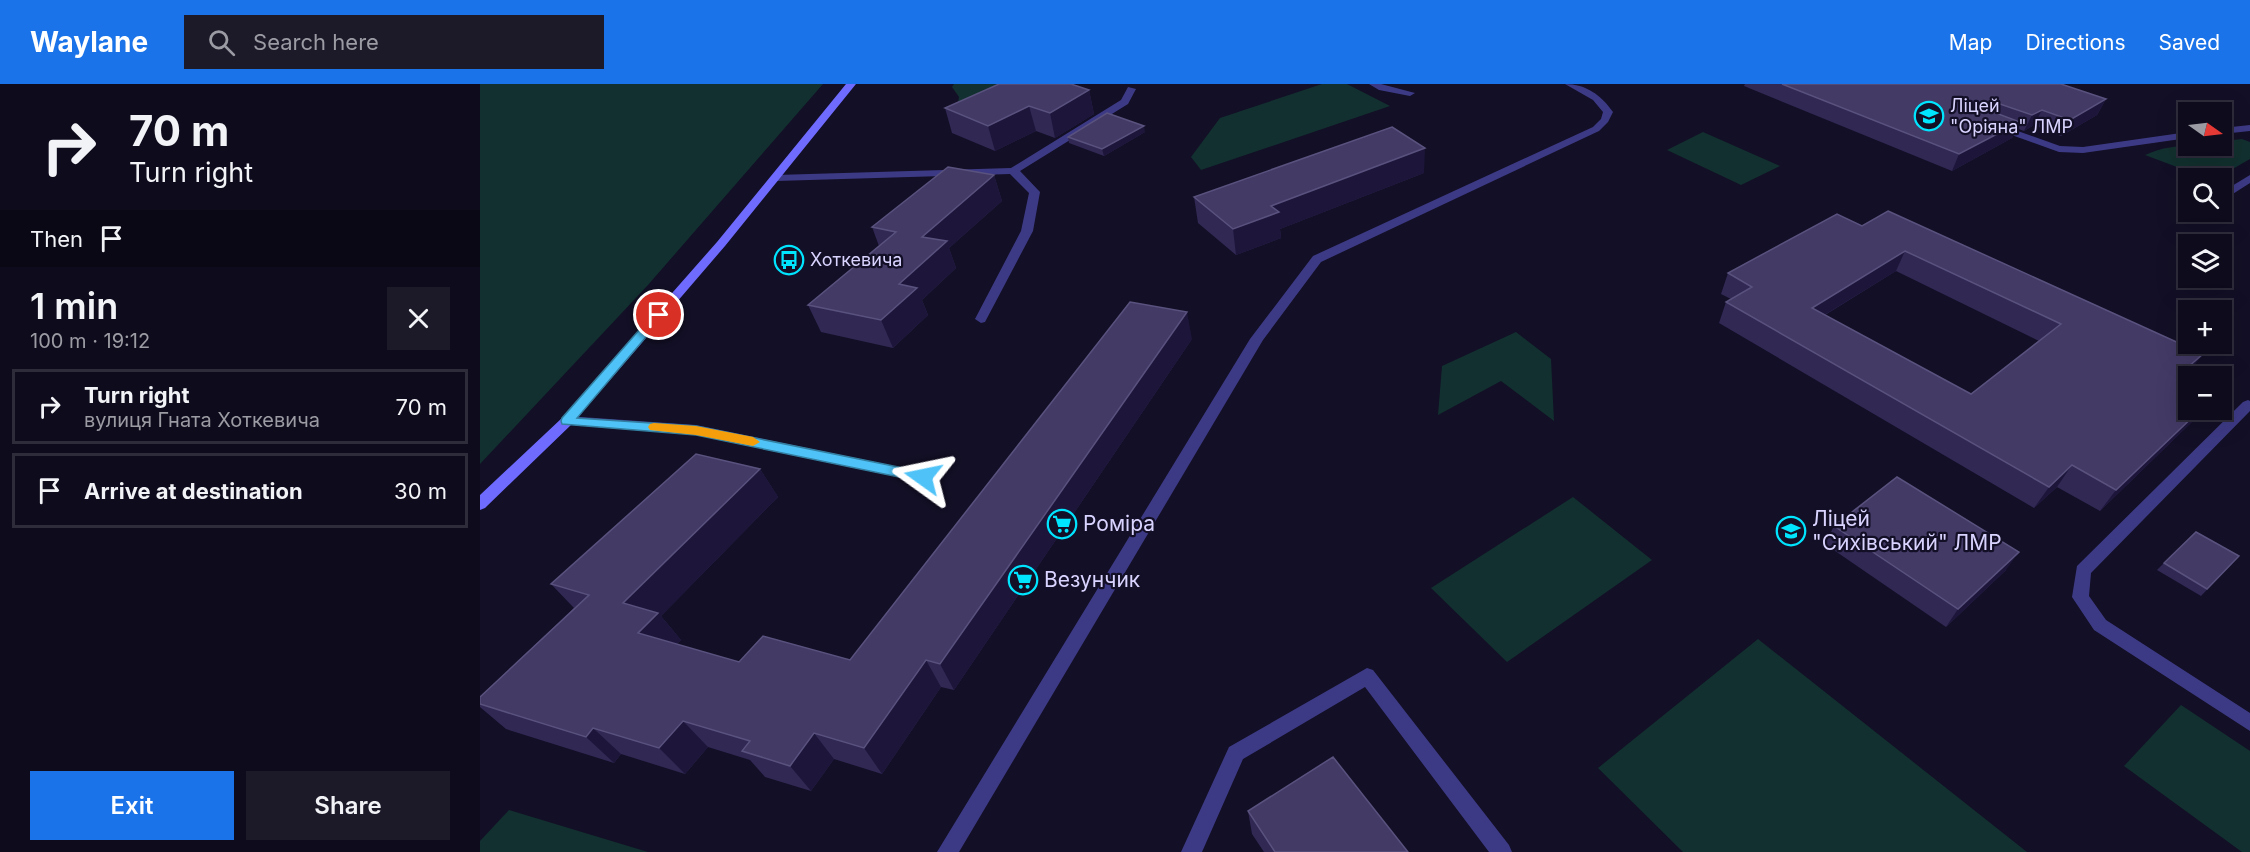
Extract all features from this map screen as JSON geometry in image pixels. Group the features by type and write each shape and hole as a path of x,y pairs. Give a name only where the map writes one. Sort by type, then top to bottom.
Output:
{"street":[{"path":"480,504 567,421 776,178 851,84"}],"lane":[{"path":"1374,84 1382,88 1410,93"},
{"path":"947,852 1257,339 1317,259 1596,129 1605,120 1608,112 1592,94 1570,84"},
{"path":"776,178 1013,171 1125,102 1131,89"},
{"path":"1989,124 2059,149 2083,150 2178,136"},
{"path":"2232,130 2250,128"},
{"path":"981,319 1027,231 1035,192 1013,171"},
{"path":"2232,190 2250,178"},
{"path":"2248,405 2083,571 2080,597 2100,625 2250,723"},
{"path":"567,421 696,430 923,477"},
{"path":"1191,852 1236,753 1367,676 1502,852"}],"green space":[{"path":"480,84 823,84 648,285 480,464"},
{"path":"954,84 1005,84 958,102 959,97 952,87"},
{"path":"1322,84 1347,84 1390,106 1201,170 1191,157 1220,118"},
{"path":"1703,132 1780,166 1741,185 1667,150"},
{"path":"2242,139 2250,142 2250,159 2232,169 2179,168 2145,155 2178,147 2178,156 2232,156 2232,140"},
{"path":"1516,332 1551,359 1554,421 1501,381 1438,415 1442,366"},
{"path":"1573,497 1652,560 1507,662 1431,588"},
{"path":"1758,639 2027,852 1683,852 1598,768"},
{"path":"2181,705 2250,751 2250,852 2242,852 2124,766"},
{"path":"509,810 648,852 480,852 480,841"}],"building":[{"path":"999,84 1071,84 1089,90 1050,113 1029,106 988,126 945,108"},
{"path":"1782,84 2061,84 2106,99 2070,120 2042,110 2032,115 2000,104 1992,105 1993,112 2020,122 1959,154"},
{"path":"1107,113 1144,126 1102,149 1068,137"},
{"path":"1392,127 1425,148 1271,206 1279,212 1233,229 1194,197"},
{"path":"948,167 994,175 922,237 947,241 899,284 917,288 881,320 808,305 896,232 872,227"},
{"path":"1888,211 2178,343 2178,354 2203,354 2189,366 2178,366 2178,420 2190,420 2116,490 2072,465 2049,487 1726,302 1752,287 1728,273 1837,214 1862,226","holes":["1905,251 2061,324 1971,394 1812,308"]},
{"path":"1130,302 1187,312 940,664 926,660 864,748 814,733 790,766 742,751 750,741 683,721 659,748 593,728 586,737 480,704 480,697 589,595 551,584 696,454 760,469 623,603 658,613 638,633 739,662 763,636 850,660"},
{"path":"1897,477 2019,552 1958,609 1834,526"},
{"path":"2196,532 2239,556 2207,589 2164,563"},
{"path":"1333,757 1408,852 1275,852 1248,811"}],"slow traffic":[{"path":"654,427 696,430 753,442"}],"place":[{"name":"Ліцей \"Оріяна\" ЛМР","path":"1929,116"},
{"name":"Хоткевича","path":"789,260"},
{"name":"Роміра","path":"1062,524"},
{"name":"Ліцей \"Сихівський\" ЛМР","path":"1791,531"},
{"name":"Везунчик","path":"1023,580"}],"route":[{"path":"659,315 567,421 696,430 923,477"}]}
